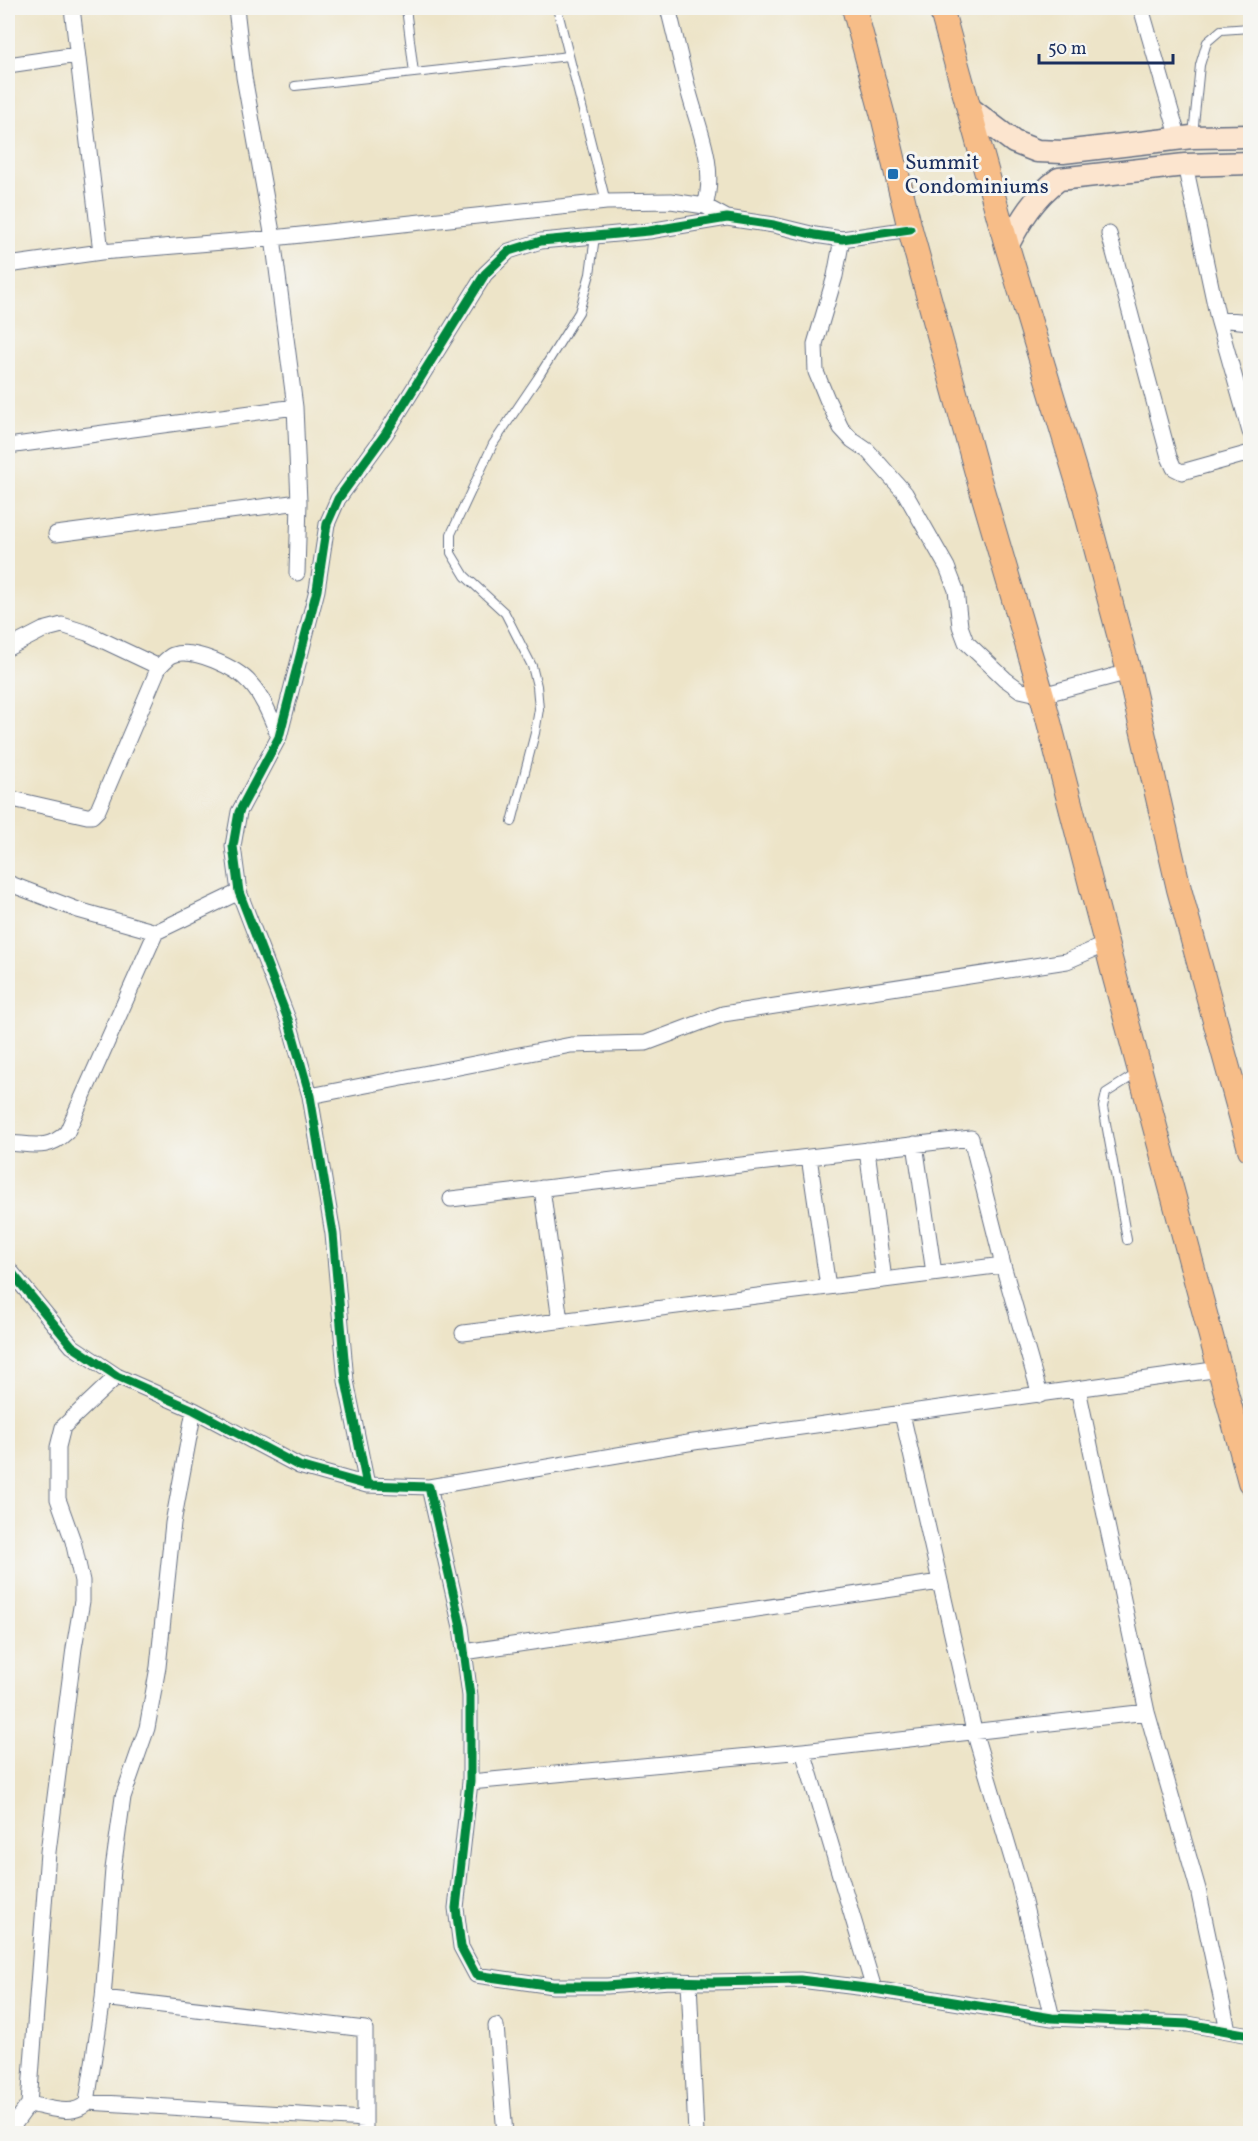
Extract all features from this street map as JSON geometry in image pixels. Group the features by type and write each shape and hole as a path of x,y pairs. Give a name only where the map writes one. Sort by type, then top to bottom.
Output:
{"main road":[{"path":"854,8 910,229 979,480 1042,695 1106,944 1251,1482"},
{"path":"941,8 1007,246 1083,499 1129,672 1179,888 1251,1149"},
{"path":"968,108 1014,142 1037,151 1063,152 1186,138 1251,136"},
{"path":"1007,246 1025,212 1044,189 1059,179 1185,165 1251,163"}],"street":[{"path":"72,8 101,252"},
{"path":"236,8 244,77 273,238 295,408 298,502 297,573"},
{"path":"668,8 687,88 709,162 710,192 705,206"},
{"path":"1141,8 1186,138"},
{"path":"8,65 77,55"},
{"path":"1185,165 1218,319 1251,432"},
{"path":"8,265 101,252 273,238 606,202 671,201 705,206 727,218"},
{"path":"366,1485 346,1381 333,1234 310,1096 289,1022 239,892 233,846 239,812 279,737 317,590 327,524 338,499 386,433 485,274 508,251 541,241 649,231 727,218 842,239 910,229"},
{"path":"1109,234 1169,457 1174,468 1182,472 1251,453"},
{"path":"842,239 835,276 815,344 816,372 841,428 852,440 868,451 905,494 947,567 956,590 960,626 966,642 1020,690 1042,695 1129,672"},
{"path":"1218,319 1251,322"},
{"path":"8,446 295,408"},
{"path":"57,534 298,502"},
{"path":"8,648 43,630 63,625 87,633 159,667"},
{"path":"8,798 93,816 98,810 159,667 173,655 188,654 213,660 236,671 249,682 262,700 279,737"},
{"path":"8,883 78,910 156,932"},
{"path":"8,1143 42,1146 58,1142 66,1132 156,932 239,892"},
{"path":"310,1096 571,1045 646,1043 723,1014 1067,961 1106,944"},
{"path":"451,1199 970,1138 1040,1395"},
{"path":"915,1144 934,1273"},
{"path":"867,1150 884,1280"},
{"path":"809,1157 828,1287"},
{"path":"542,1188 560,1321"},
{"path":"463,1333 1003,1264"},
{"path":"8,1268 72,1346 117,1376 194,1410 299,1466 366,1485 429,1487 694,1442 1220,1369"},
{"path":"8,2129 14,2126 29,2104 48,1852 82,1601 82,1581 73,1541 58,1499 57,1447 63,1427 117,1376"},
{"path":"1078,1389 1146,1712 1197,1889 1228,2030"},
{"path":"29,2104 75,2111 87,2102 103,1998 113,1869 123,1797 147,1728 158,1666 173,1523 194,1410"},
{"path":"902,1414 974,1731 1019,1882 1052,2018"},
{"path":"429,1487 465,1652 470,1696 470,1782 456,1908 461,1947 476,1975 553,1986 800,1980 873,1989 1052,2018 1188,2024 1251,2035"},
{"path":"465,1652 940,1582"},
{"path":"470,1782 803,1751 1146,1712"},
{"path":"803,1751 873,1989"},
{"path":"689,1982 696,2133"},
{"path":"87,2102 365,2126 365,2029 103,1998"},
{"path":"496,2026 505,2133"}],"lane":[{"path":"406,8 414,73"},
{"path":"557,8 606,202"},
{"path":"1186,138 1200,65 1207,42 1221,30 1251,28"},
{"path":"295,86 569,56"},
{"path":"512,822 539,709 532,666 505,613 465,576 451,553 451,534 493,444 579,312 590,274 595,236"},
{"path":"1127,1240 1103,1107 1106,1094 1140,1071"}],"cycle path":[{"path":"367,1485 346,1381 333,1234 310,1096 289,1022 239,892 233,846 239,812 279,737 317,590 327,524 338,499 386,433 485,274 509,251 541,241 649,231 727,218 842,239 910,229"},
{"path":"8,1268 72,1346 117,1376 194,1410 299,1466 367,1485 429,1487 461,1627 470,1696 470,1782 456,1908 461,1947 476,1975 553,1986 607,1986 669,1981 800,1980 874,1989 1052,2018 1188,2024 1250,2035"}],"place":[{"name":"Summit Condominiums","path":"893,174"}]}
